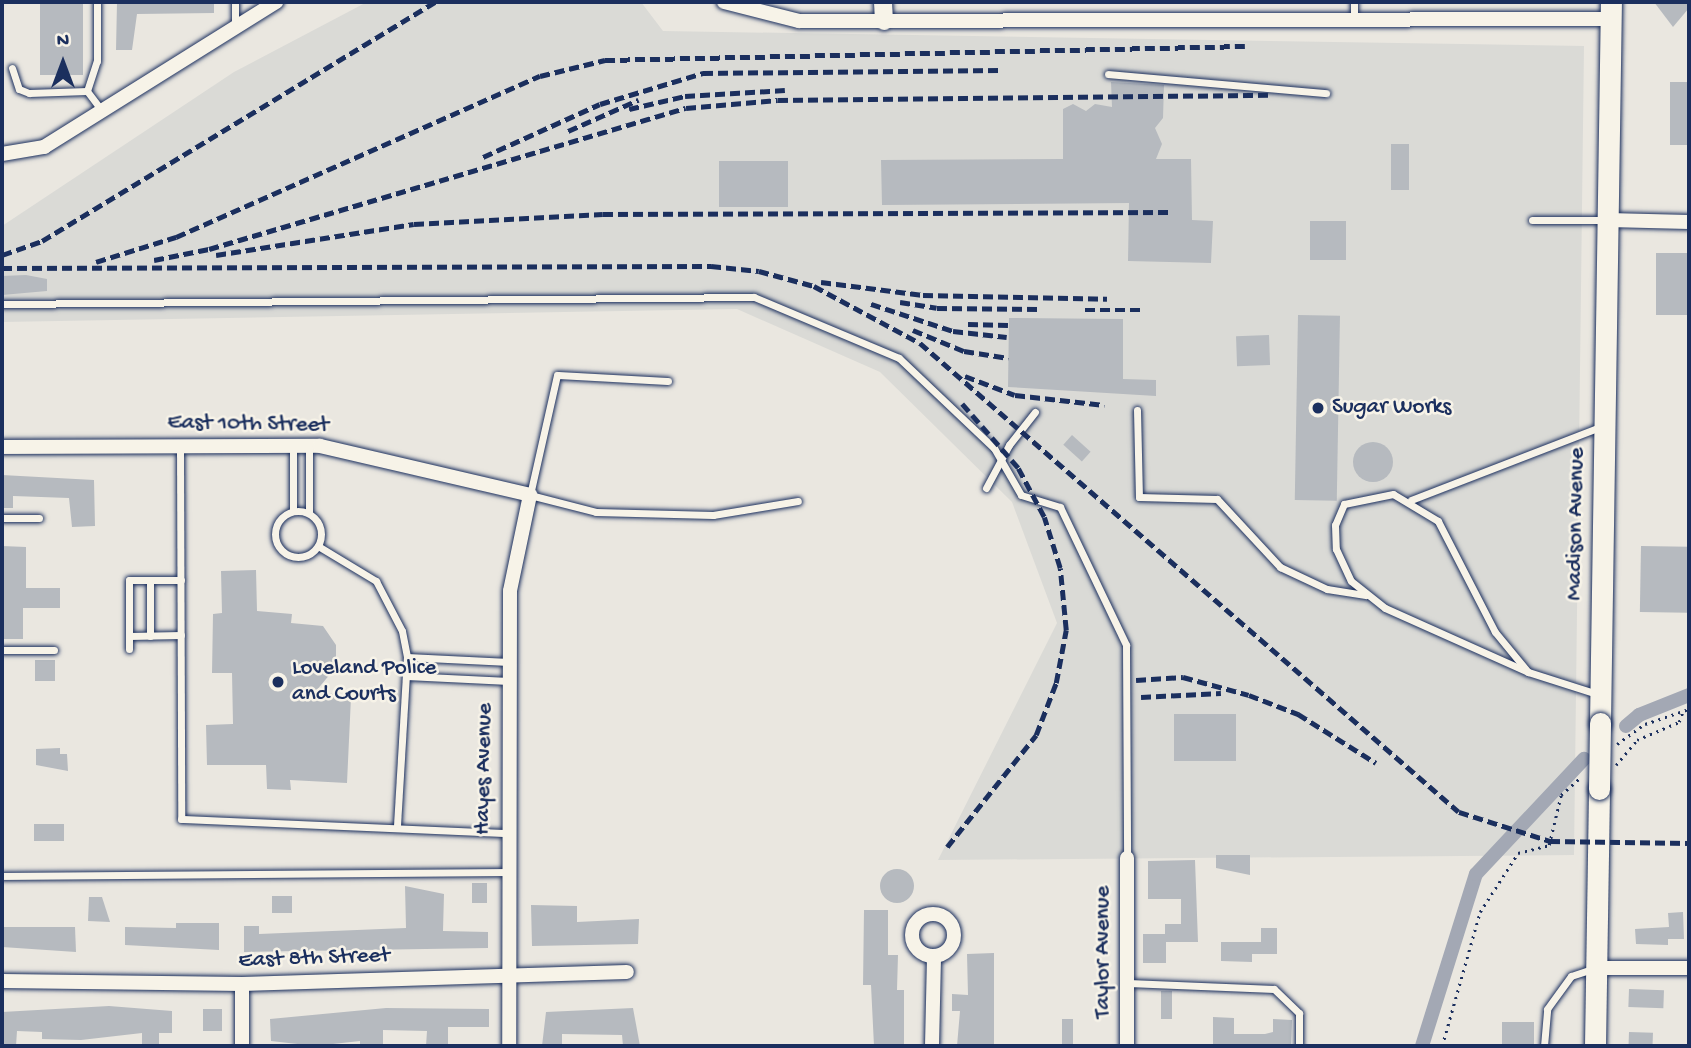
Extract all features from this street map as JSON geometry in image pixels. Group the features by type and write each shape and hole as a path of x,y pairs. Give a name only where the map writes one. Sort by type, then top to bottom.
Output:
{"main road":[{"name":"Madison Avenue","path":"1595,1046 1611,10"}],"street":[{"path":"2,154 44,147 276,2"},
{"path":"724,2 799,21 1354,20 1611,10"},
{"path":"883,2 884,21"},
{"path":"1608,220 1689,222"},
{"name":"East 10th Street","path":"2,447 309,446 530,495"},
{"name":"Hayes Avenue","path":"509,1046 506,833 511,567 530,495"},
{"name":"Taylor Avenue","path":"1127,858 1127,1046"},
{"path":"932,1046 934,956"},
{"path":"1596,968 1689,968"},
{"name":"East 8th Street","path":"2,981 242,984 627,972"},
{"path":"242,984 242,1046"}],"lane":[{"path":"86,91 96,61 97,2"},
{"path":"235,2 235,28"},
{"path":"1354,2 1354,20"},
{"path":"12,68 19,89 29,93 86,91"},
{"path":"1108,74 1326,93"},
{"path":"86,91 102,111"},
{"path":"1532,220 1608,220"},
{"path":"2,304 754,297 899,358 1000,459 1021,495 1060,507 1126,645 1127,858"},
{"path":"668,381 557,375 530,495 596,512 713,515 798,501"},
{"path":"1137,410 1139,497 1217,499 1280,567 1327,589 1370,596"},
{"path":"986,488 1000,459 1035,412"},
{"path":"1411,500 1605,426"},
{"path":"293,445 293,511"},
{"path":"180,446 181,819 397,826 506,833"},
{"path":"309,446 309,513"},
{"path":"1528,672 1495,632 1438,521 1411,500 1393,494 1344,504 1335,525 1336,550 1351,581 1385,608 1528,672 1601,695"},
{"path":"293,511 309,513 320,524 318,546 299,557 279,547 276,526 293,511"},
{"path":"2,518 40,518"},
{"path":"318,546 376,581 392,606 407,657 397,826"},
{"path":"129,649 129,580 181,580"},
{"path":"150,580 150,636"},
{"path":"129,636 181,635"},
{"path":"2,650 54,650"},
{"path":"407,657 509,662"},
{"path":"406,676 509,681"},
{"path":"2,876 506,872"},
{"path":"1544,1046 1547,1009 1571,975 1596,968"},
{"path":"1128,983 1274,989 1299,1013 1299,1046"}],"path":[{"path":"1614,747 1645,724 1689,709"},
{"path":"1615,766 1637,740 1679,722 1683,711"},
{"path":"1442,1046 1480,912 1518,853 1549,845 1561,794 1589,770"}],"shaded area":[{"path":"367,2 641,2 663,31 1584,46 1574,855 938,860 1057,623 1012,502 880,372 737,309 2,322 2,226 234,72"}],"building":[{"path":"40,2 83,2 83,75 40,75"},
{"path":"117,2 214,2 214,13 137,14 132,50 116,50"},
{"path":"1654,2 1689,2 1689,8 1673,27"},
{"path":"1111,82 1164,85 1163,118 1155,128 1162,144 1156,159 1191,159 1192,220 1213,221 1211,263 1128,261 1129,203 882,205 881,160 1063,159 1063,109 1073,104 1086,111 1095,104 1112,107"},
{"path":"1670,82 1689,82 1689,145 1670,145"},
{"path":"1391,144 1409,144 1409,190 1391,190"},
{"path":"719,161 788,161 788,207 719,207"},
{"path":"1310,221 1346,221 1346,260 1310,260"},
{"path":"1656,253 1689,253 1689,315 1656,315"},
{"path":"26,275 47,279 47,291 2,295 2,276"},
{"name":"Sugar Works","path":"1298,315 1340,316 1337,501 1295,500"},
{"path":"1009,318 1123,319 1123,379 1156,380 1156,396 1008,387"},
{"path":"1269,335 1270,365 1237,366 1236,336"},
{"path":"1072,435 1091,452 1082,461 1063,445"},
{"path":"1373,442 1387,448 1393,462 1387,476 1373,482 1359,476 1353,462 1359,448"},
{"path":"2,475 94,480 95,526 72,527 69,498 13,496 13,508 2,508"},
{"path":"2,546 26,547 26,588 60,588 60,608 23,608 23,639 2,639"},
{"path":"1641,546 1689,547 1688,613 1640,612"},
{"name":"Loveland Police and Courts","path":"256,570 257,611 292,614 291,623 323,626 336,645 336,667 316,691 351,697 347,783 290,780 291,790 267,789 266,765 207,765 206,725 233,724 232,673 212,673 213,614 222,613 221,571"},
{"path":"35,660 55,660 55,681 35,681"},
{"path":"1174,714 1236,714 1236,761 1174,761"},
{"path":"60,748 60,754 67,754 68,771 36,765 36,749"},
{"path":"34,824 64,824 64,841 34,841"},
{"path":"1216,855 1250,855 1250,875 1216,868"},
{"path":"1195,860 1198,942 1166,942 1166,963 1143,963 1143,934 1165,934 1165,924 1181,924 1181,899 1148,899 1148,861"},
{"path":"897,869 909,874 914,886 909,898 897,903 885,898 880,886 885,874"},
{"path":"472,883 487,883 487,903 472,903"},
{"path":"405,886 444,894 443,931 488,932 488,948 244,952 244,926 259,926 259,934 406,928"},
{"path":"272,896 292,896 292,913 272,913"},
{"path":"89,897 102,897 110,922 88,921"},
{"path":"531,905 577,906 577,922 639,919 638,944 532,946"},
{"path":"864,910 888,910 888,955 898,955 897,990 904,990 904,1046 874,1046 871,985 863,985"},
{"path":"1683,912 1684,939 1668,939 1668,945 1636,944 1635,929 1669,927 1668,913"},
{"path":"176,923 219,923 219,950 125,945 125,927 176,928"},
{"path":"2,927 75,927 76,952 2,947"},
{"path":"1261,928 1277,928 1277,954 1252,954 1252,962 1221,961 1221,942 1261,942"},
{"path":"994,953 994,1046 957,1046 960,1011 952,1011 952,994 968,995 967,954"},
{"path":"1629,989 1664,990 1663,1008 1628,1007"},
{"path":"1161,991 1172,991 1172,1019 1161,1019"},
{"path":"109,1006 172,1011 172,1033 159,1033 159,1046 142,1046 142,1033 81,1040 42,1039 42,1032 17,1031 16,1046 2,1046 2,1012"},
{"path":"386,1008 489,1009 489,1027 448,1027 448,1046 426,1046 427,1031 383,1030 383,1046 360,1046 360,1041 315,1046 271,1041 270,1019"},
{"path":"633,1008 640,1046 623,1046 622,1035 562,1034 562,1046 542,1046 546,1012"},
{"path":"203,1009 222,1009 222,1031 203,1031"},
{"path":"1213,1017 1234,1018 1234,1034 1265,1034 1273,1032 1273,1019 1292,1020 1291,1046 1213,1046"},
{"path":"1062,1019 1073,1019 1073,1046 1062,1046"},
{"path":"1502,1022 1534,1022 1534,1046 1502,1046"},
{"path":"1629,1032 1653,1033 1653,1046 1629,1046"}],"waterway":[{"path":"1626,726 1639,715 1689,695"},
{"path":"1422,1046 1476,874 1584,759"}],"railway":[{"path":"2,255 42,241 435,2"},
{"path":"96,262 176,237 540,76 605,60 1246,46"},
{"path":"483,157 600,104 703,73 1000,70"},
{"path":"629,109 685,96 785,90"},
{"path":"154,260 209,249 686,108 778,100 1268,95"},
{"path":"568,131 638,100"},
{"path":"216,255 414,224 603,214 1169,212"},
{"path":"2,268 711,266 759,271 814,286 920,343 1459,812 1550,841 1689,843"},
{"path":"821,282 923,295 1107,299"},
{"path":"900,302 937,308 1039,309"},
{"path":"871,304 953,331 1007,337"},
{"path":"1085,310 1144,310"},
{"path":"968,324 1008,325"},
{"path":"913,330 964,351 1008,358"},
{"path":"965,376 1015,395 1104,405"},
{"path":"947,847 1036,735 1056,683 1066,630 1060,568 1044,517 1018,468 962,404"},
{"path":"1136,680 1183,677 1249,695 1298,714 1376,763"},
{"path":"1141,697 1221,693"}],"place":[{"name":"Sugar Works","path":"1318,408"},
{"name":"Loveland Police and Courts","path":"278,682"}]}
